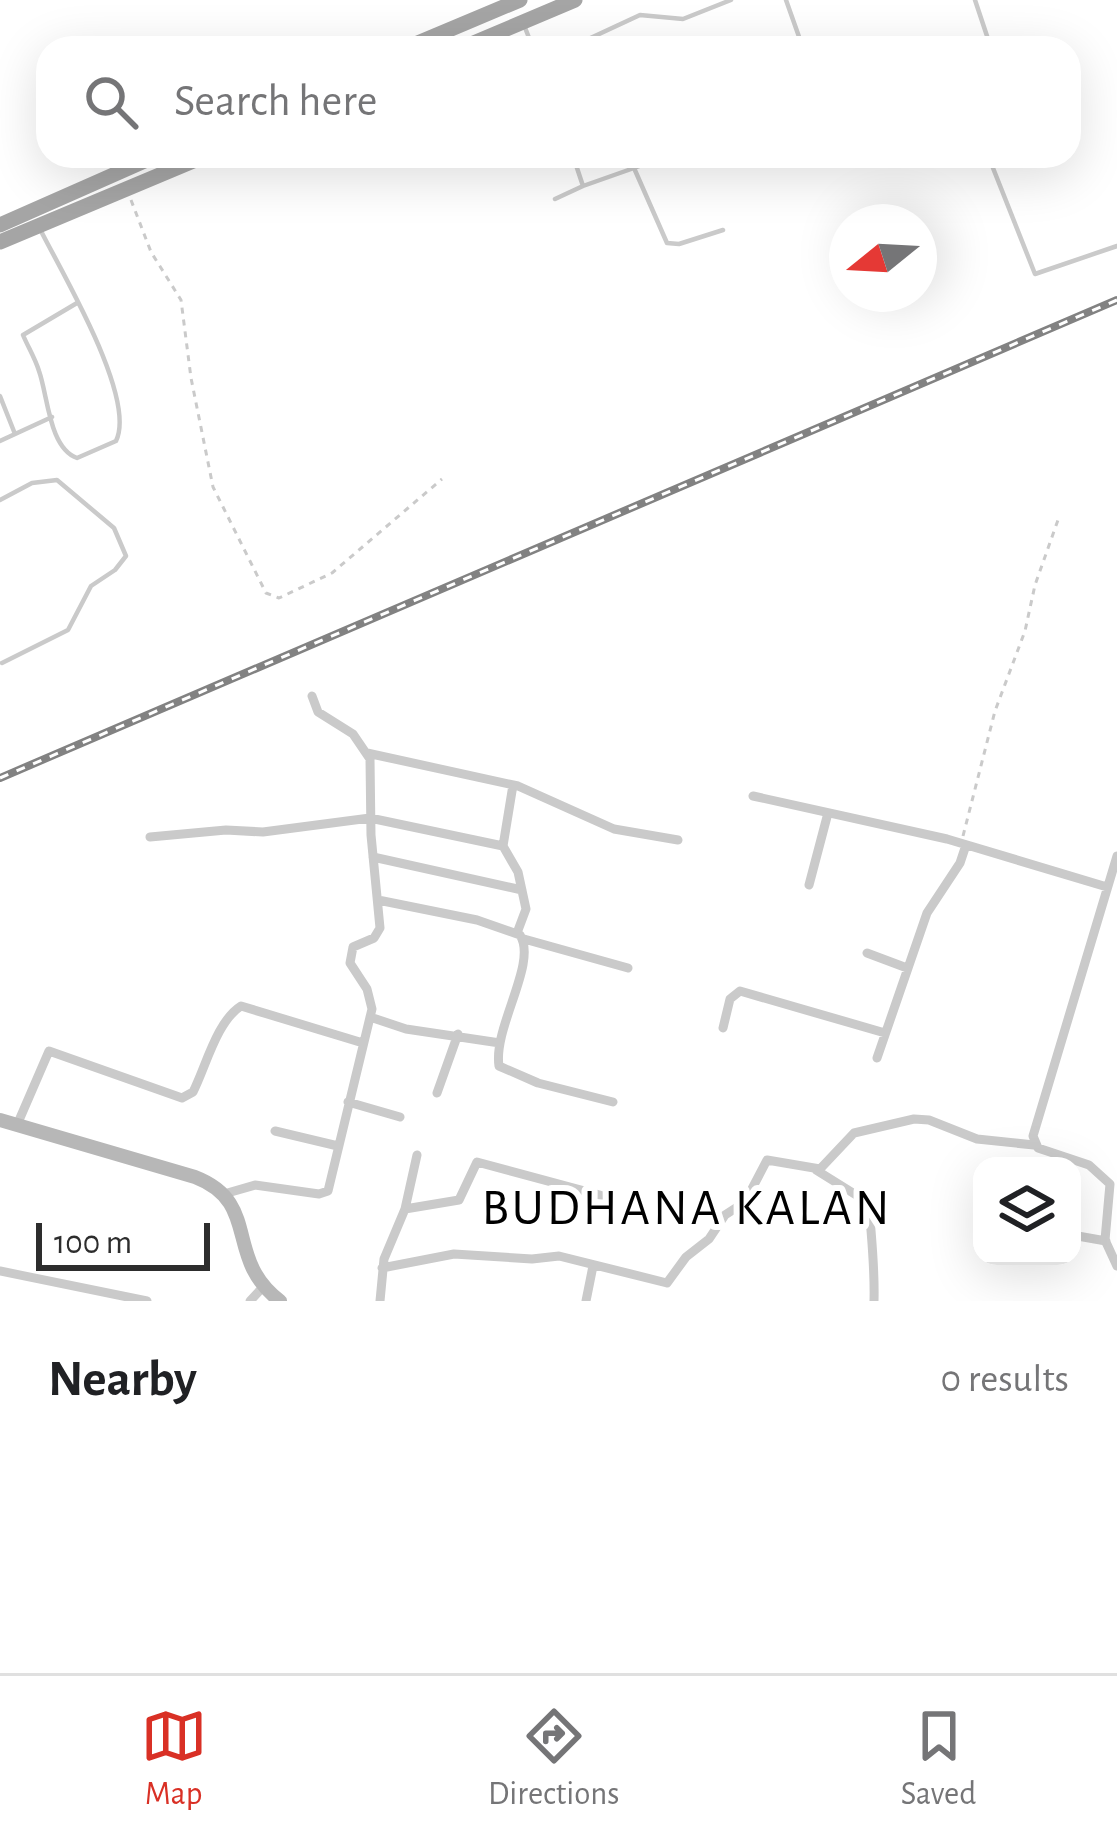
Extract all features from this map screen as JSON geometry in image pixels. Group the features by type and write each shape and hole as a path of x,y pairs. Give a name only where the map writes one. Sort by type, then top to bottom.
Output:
{"main road":[{"path":"428,36 478,9 520,0"},
{"path":"490,36 575,0"},
{"path":"3,222 128,168"},
{"path":"0,242 177,168"}],"street":[{"path":"224,1194 255,1185 327,1193 370,1017 370,998 350,960 354,946 378,934 371,766 367,753 345,728 318,712 312,696"},
{"path":"367,753 513,785 614,829 678,840"},
{"path":"513,785 503,846 518,872 525,916 517,993 505,1012 498,1063 538,1083 613,1102"},
{"path":"753,796 963,844 1107,887"},
{"path":"809,885 828,813"},
{"path":"150,837 226,830 263,832 370,818 503,846"},
{"path":"877,1058 933,901 960,863 963,844"},
{"path":"1034,1145 1117,856"},
{"path":"373,857 522,890"},
{"path":"378,900 477,920 628,968"},
{"path":"868,953 907,968"},
{"path":"723,1028 732,995 740,991 885,1033"},
{"path":"17,1125 49,1051 182,1098 193,1092 207,1054 232,1012 241,1006 363,1042"},
{"path":"370,1017 406,1029 500,1043"},
{"path":"436,1094 458,1034"},
{"path":"348,1102 400,1117"},
{"path":"382,1268 467,1254 559,1256 669,1282 686,1257 745,1202 764,1162 824,1168 854,1133 914,1119 977,1139 1034,1145 1089,1165 1111,1187 1106,1240 1117,1266"},
{"path":"0,1120 195,1177 224,1194 238,1220 250,1267 280,1301"},
{"path":"275,1131 338,1146"},
{"path":"380,1301 382,1268 406,1209 417,1155"},
{"path":"406,1209 459,1200 480,1161 607,1197"},
{"path":"814,1169 869,1203 869,1228 876,1250 874,1301"},
{"path":"1081,1236 1106,1240"},
{"path":"586,1301 593,1266"},
{"path":"0,1271 147,1301"},
{"path":"250,1301 263,1286"}],"lane":[{"path":"595,36 640,16 683,20 731,0"},
{"path":"786,0 799,36"},
{"path":"975,0 987,36"},
{"path":"523,22 528,36"},
{"path":"577,168 583,186"},
{"path":"554,200 634,168 668,243 680,244 723,230"},
{"path":"993,168 1034,273 1117,246"},
{"path":"38,225 77,303 110,378 121,430 109,447 72,458 61,444 23,334 77,303"},
{"path":"0,396 15,434"},
{"path":"0,441 52,417"},
{"path":"0,500 32,483 57,480 114,528 126,549 120,565 88,590 68,630 2,664"}],"path":[{"path":"127,190 152,253 181,299 213,487 266,593 279,598 321,580 442,479"},
{"path":"963,844 995,711 1025,632 1035,585 1058,520"}],"railway":[{"path":"0,778 1117,300"}],"district":[{"name":"BUDHANA KALAN","path":"687,1208"}]}
